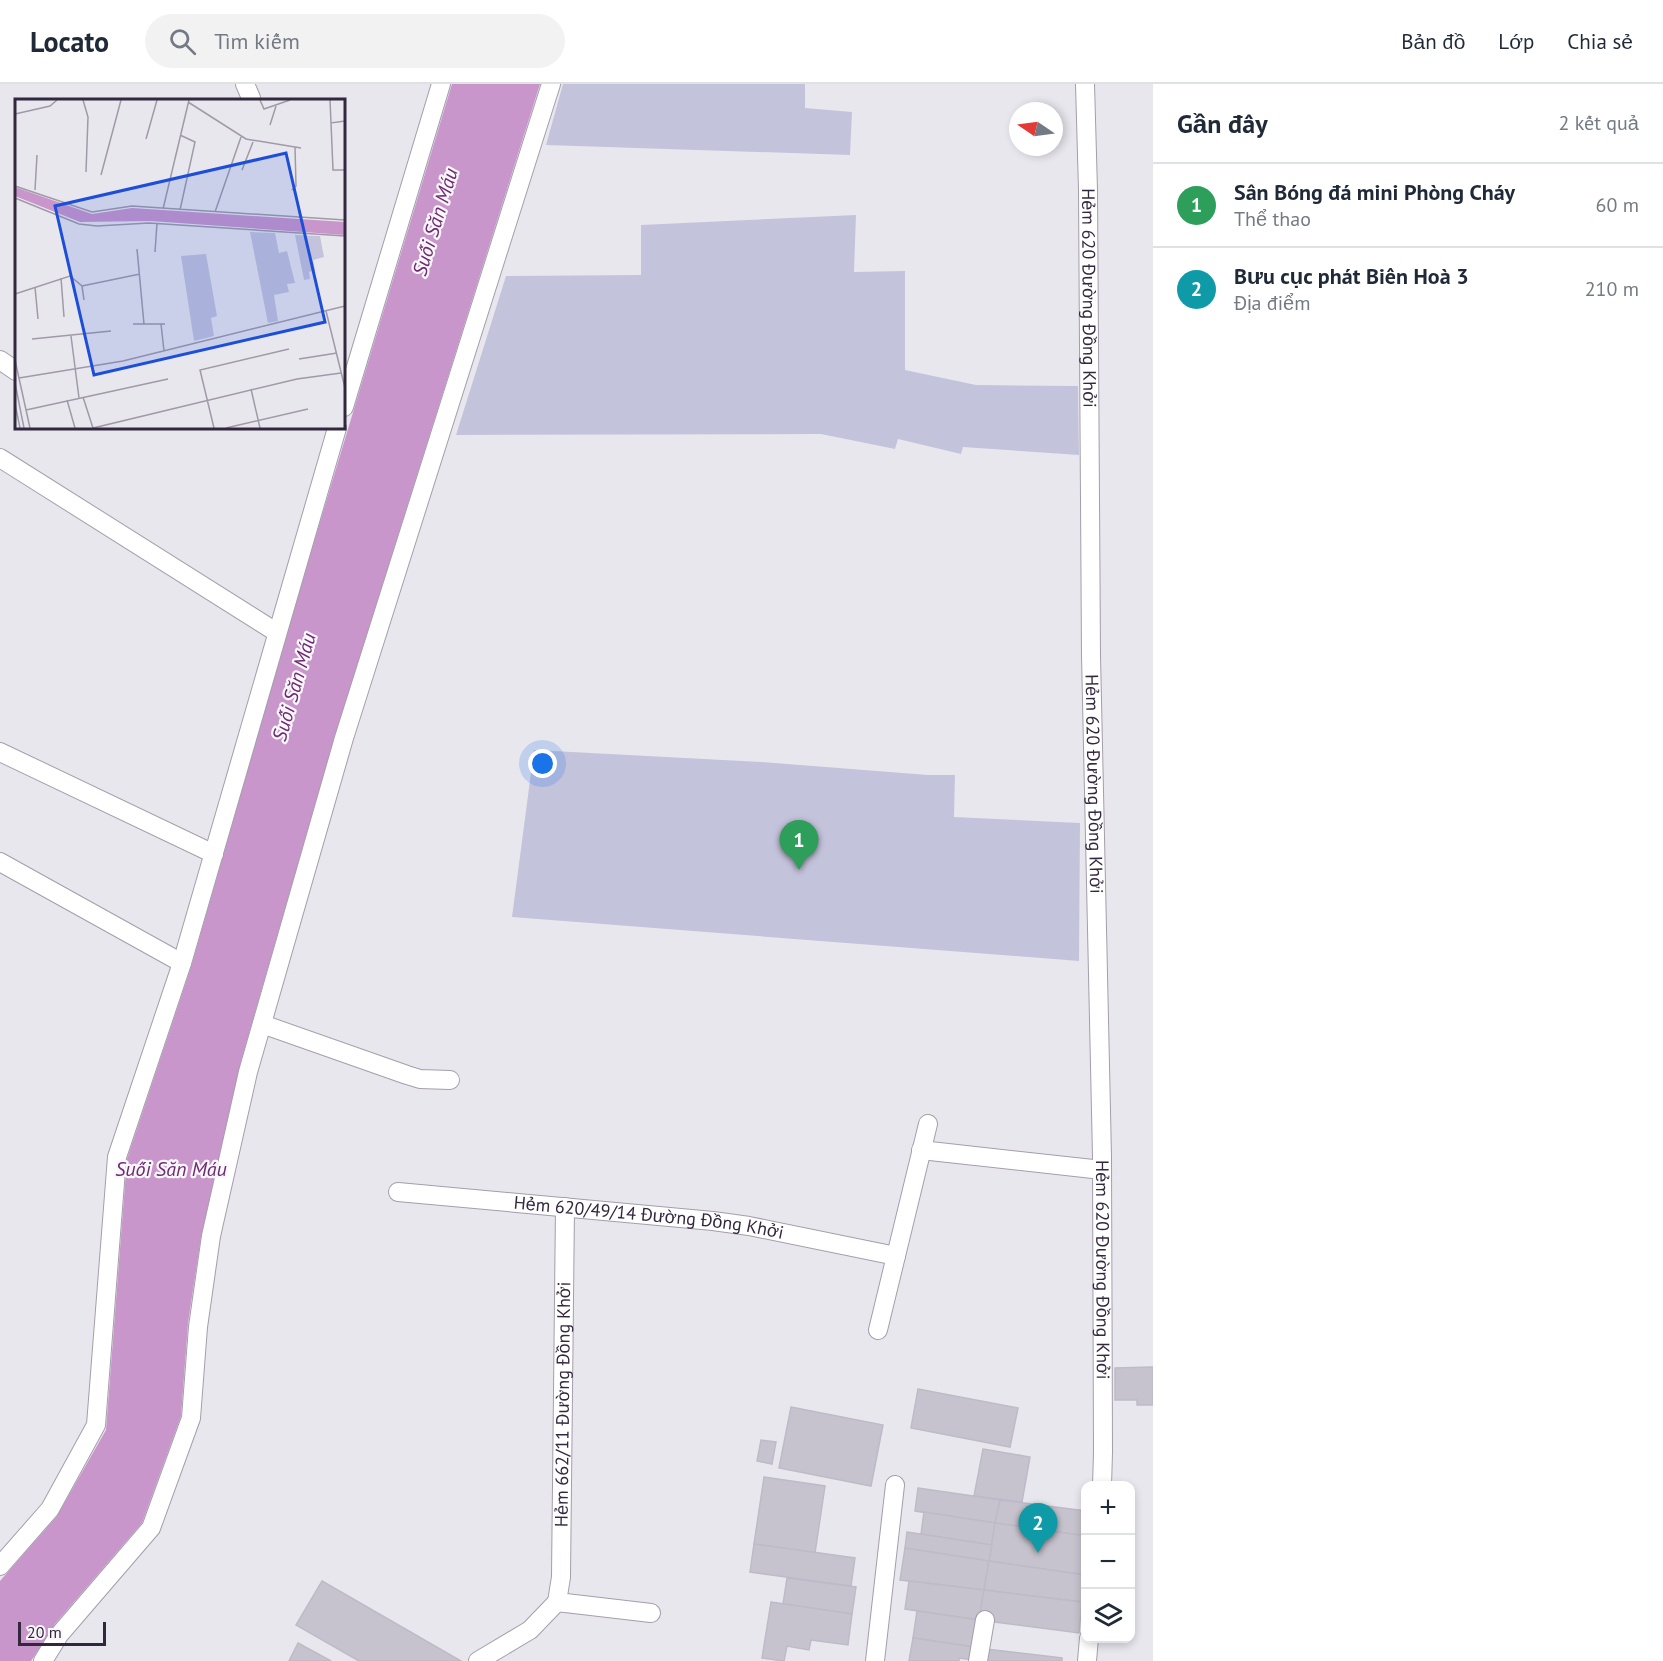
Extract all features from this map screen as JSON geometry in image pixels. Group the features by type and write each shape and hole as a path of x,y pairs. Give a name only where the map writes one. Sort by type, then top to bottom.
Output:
{"street":[{"path":"345,403 441,84"},
{"path":"43,1661 59,1635 151,1528 191,1418 198,1327 211,1236 248,1072 344,738 550,84"},
{"name":"Hẻm 620 Đường Đồng Khởi","path":"1084,84 1088,202 1091,655 1102,1170 1102,1481"},
{"path":"0,360 15,370"},
{"path":"0,1566 50,1509 96,1425 117,1157 182,963 337,429"},
{"path":"0,458 276,633"},
{"path":"0,753 214,854"},
{"path":"0,862 182,963"},
{"path":"262,1024 414,1077 450,1080"},
{"path":"878,1330 928,1124"},
{"path":"921,1150 1102,1170"},
{"name":"Hẻm 620/49/14 Đường Đồng Khởi","path":"398,1192 749,1226 896,1256"},
{"name":"Hẻm 662/11 Đường Đồng Khởi","path":"557,1602 561,1577 565,1207"},
{"path":"875,1661 895,1485"},
{"path":"478,1661 530,1630 557,1602 651,1613"},
{"path":"978,1661 985,1620"},
{"path":"1087,1661 1089,1643"}],"shaded area":[{"path":"563,84 805,84 805,108 852,112 850,155 546,145"},
{"path":"856,215 854,272 905,271 905,370 976,385 1078,386 1079,455 963,447 961,454 898,439 895,449 821,434 456,435 506,276 641,275 641,225"},
{"path":"534,750 955,775 954,817 1080,823 1079,961 512,917"}],"water":[{"name":"Suối Săn Máu","path":"452,84 540,84 334,739 241,1061 201,1237 188,1323 181,1416 142,1523 55,1624 31,1661 0,1661 0,1581 57,1516 106,1430 127,1159 191,967 298,595"}],"building":[{"path":"1153,1367 1153,1405 1137,1405 1137,1400 1115,1400 1115,1368"},
{"path":"918,1389 1018,1408 1010,1447 911,1428"},
{"path":"791,1407 883,1425 871,1486 779,1468"},
{"path":"761,1440 776,1442 772,1464 757,1461"},
{"path":"983,1449 1030,1457 1022,1502 974,1496"},
{"path":"764,1477 825,1486 815,1553 754,1544"},
{"path":"918,1488 1000,1500 995,1523 915,1511"},
{"path":"1000,1500 1081,1510 1081,1535 995,1523"},
{"path":"924,1512 995,1523 992,1545 921,1534"},
{"path":"995,1523 1081,1535 1081,1574 989,1561"},
{"path":"907,1532 992,1545 989,1561 905,1548"},
{"path":"754,1544 855,1558 851,1586 750,1572"},
{"path":"905,1548 989,1561 984,1590 900,1580"},
{"path":"989,1561 1081,1574 1081,1602 984,1590"},
{"path":"787,1578 856,1587 852,1614 783,1604"},
{"path":"322,1581 461,1661 359,1661 296,1625"},
{"path":"909,1581 984,1590 979,1620 905,1609"},
{"path":"984,1590 1081,1602 1079,1633 979,1620"},
{"path":"771,1602 852,1614 848,1645 811,1640 809,1650 787,1646 784,1661 762,1658"},
{"path":"917,1611 979,1620 974,1647 913,1638"},
{"path":"913,1638 974,1647 973,1660 959,1658 959,1661 909,1661"},
{"path":"298,1643 331,1661 289,1661"},
{"path":"986,1649 1062,1658 1062,1661 984,1661"}],"place":[{"name":"Sân Bóng đá mini Phòng Cháy","path":"799,870"},
{"name":"Bưu cục phát Biên Hoà 3","path":"1038,1553"}]}
